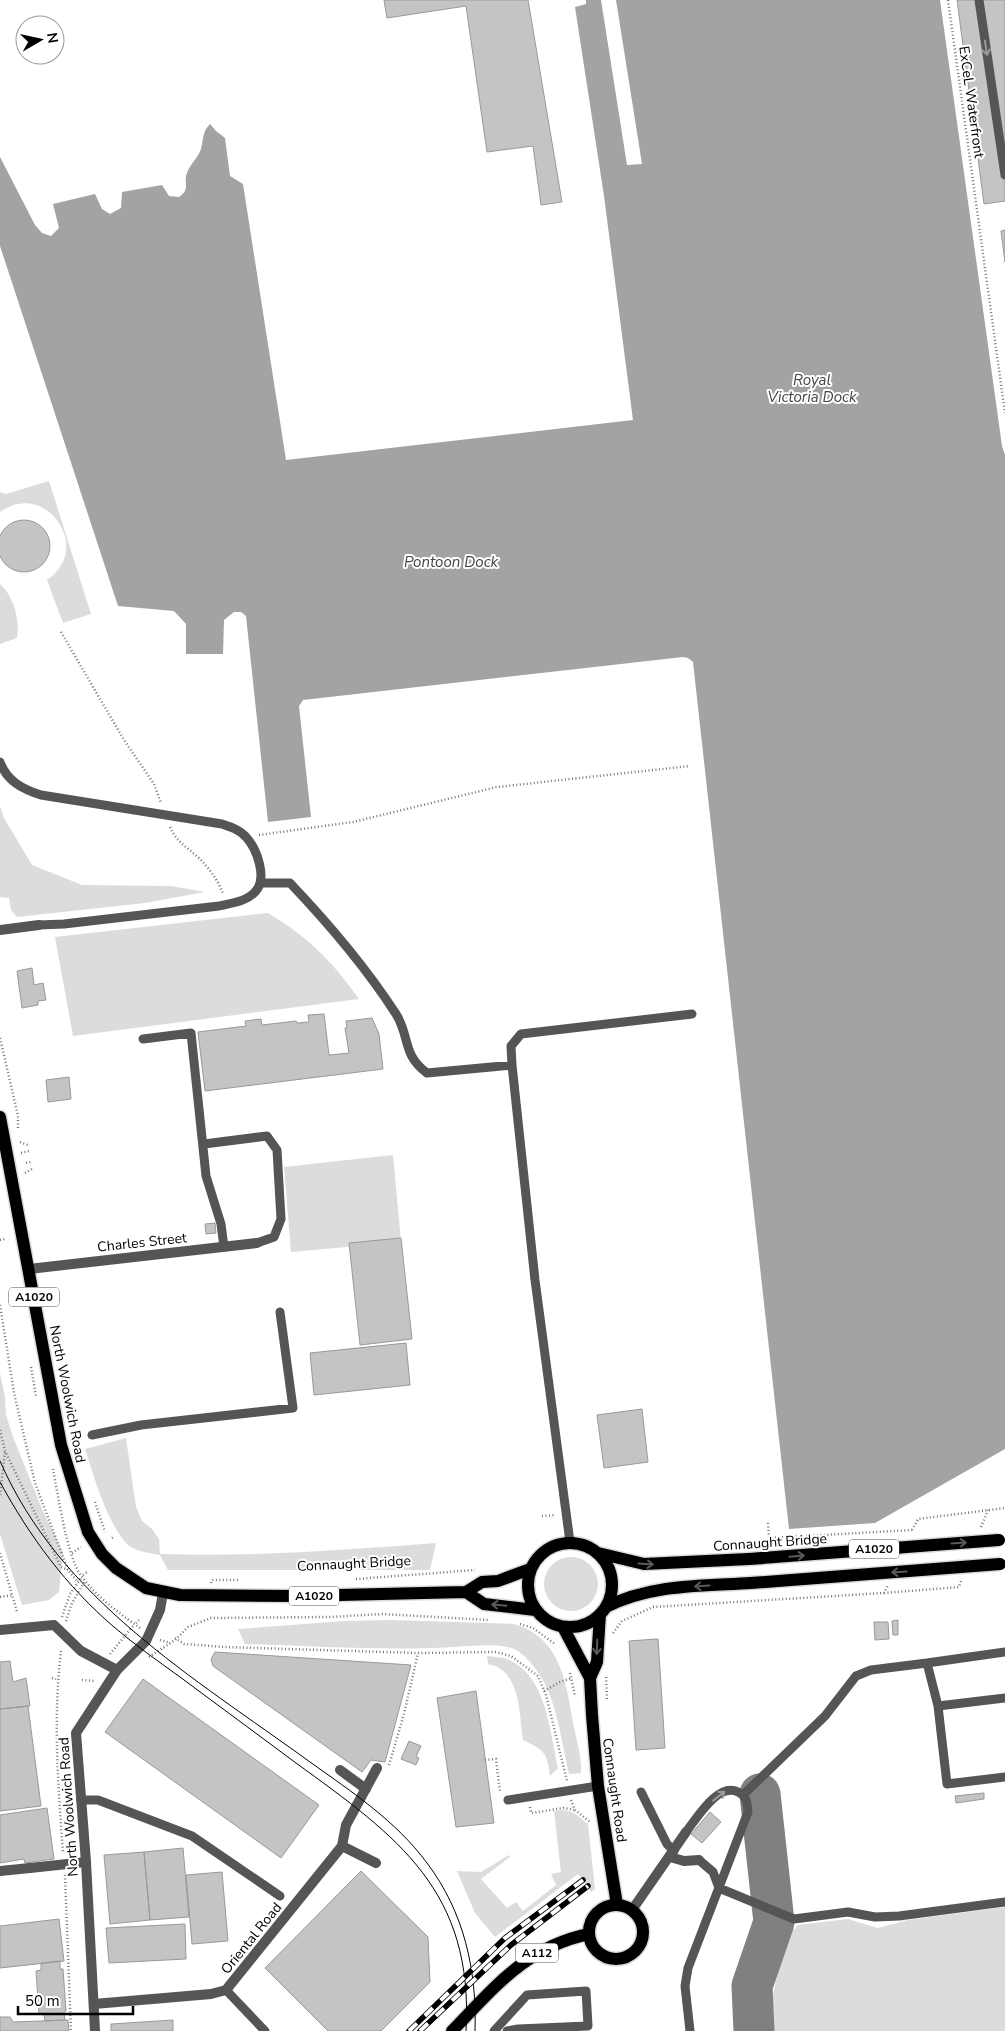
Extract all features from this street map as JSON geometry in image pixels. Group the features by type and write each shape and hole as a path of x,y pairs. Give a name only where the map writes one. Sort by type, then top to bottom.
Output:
{"main road":[{"name":"North Woolwich Road","path":"0,1116 61,1445 88,1532 97,1547 116,1568 146,1588 162,1593"},
{"name":"Connaught Bridge","path":"598,1553 644,1564 749,1559 1005,1539"},
{"name":"A1020","path":"162,1593 180,1595 297,1596 466,1592 482,1582 498,1581 530,1568 539,1555 553,1545 570,1542 585,1545 598,1553"},
{"path":"598,1553 611,1573 612,1585 603,1611"},
{"name":"A1020","path":"563,1627 585,1625 626,1597 649,1591 1005,1564"},
{"path":"530,1568 527,1583 529,1597 535,1610 553,1624 563,1627"},
{"path":"466,1592 484,1604 535,1610"},
{"name":"Connaught Road","path":"590,1678 597,1662 603,1611"},
{"name":"Connaught Road","path":"563,1627 590,1678 598,1786 617,1905"},
{"path":"617,1905 632,1910 640,1918 643,1928 642,1939 638,1949 630,1956 619,1959 608,1958 596,1949 589,1934 590,1925 600,1910 617,1905"},
{"name":"A112","path":"452,2031 507,1975 529,1958 550,1945 589,1934"}],"street":[{"path":"0,930 39,925"},
{"name":"Charles Street","path":"29,1269 257,1243"},
{"name":"North Woolwich Road","path":"95,2031 86,1862 76,1733 118,1670 146,1641 160,1610 162,1593"},
{"path":"0,1630 54,1625 81,1651 118,1670"},
{"name":"Oriental Road","path":"94,2004 210,1994 226,1990 342,1846 346,1825 366,1789 382,1769"},
{"path":"340,1770 366,1789"},
{"path":"632,1910 686,1832"},
{"path":"342,1846 376,1862"},
{"path":"672,1854 684,1861 700,1860"},
{"path":"0,1871 86,1862"}],"lane":[{"path":"979,0 1005,176"},
{"path":"0,762 10,778 19,786 41,795 164,813 222,824 245,836 256,854 260,883 255,893 249,898 226,904 64,924 39,925"},
{"path":"260,883 290,883 330,925 366,970 398,1017 415,1065 428,1073 512,1065"},
{"path":"570,1542 535,1280 511,1046 521,1034 692,1014"},
{"path":"143,1039 191,1033 206,1176 221,1224 224,1247"},
{"path":"204,1144 266,1136 277,1150 281,1219 274,1237 257,1243"},
{"path":"92,1435 142,1425 293,1408 280,1312"},
{"path":"743,1795 825,1716 856,1676 871,1670 1005,1652"},
{"path":"927,1663 938,1706 947,1784 1005,1778"},
{"path":"938,1706 1005,1698"},
{"path":"508,1800 598,1786"},
{"path":"686,1832 722,1792 732,1790 743,1795 747,1802 748,1812 688,1968 685,1986 690,2031"},
{"path":"641,1792 672,1854"},
{"path":"81,1800 98,1800 192,1836 280,1896"},
{"path":"700,1860 713,1872 719,1888 794,1919 848,1912 875,1917 898,1916 1005,1902"},
{"path":"226,1990 265,2031"},
{"path":"494,2031 526,1995 586,1991 588,2026 507,2031"}],"path":[{"name":"ExCeL Waterfront","path":"948,0 1005,413"},
{"path":"61,632 124,740 154,784 173,834 202,861 219,883 226,904"},
{"path":"245,836 353,822 497,787 690,766"},
{"path":"0,1038 18,1116 22,1153 29,1151"},
{"path":"22,1143 28,1144"},
{"path":"26,1163 31,1162"},
{"path":"26,1172 32,1169"},
{"path":"0,1240 5,1239"},
{"path":"0,1305 14,1393 35,1483 68,1570 78,1582"},
{"path":"29,1358 38,1402"},
{"path":"0,1430 5,1451 61,1567 68,1570"},
{"path":"0,1495 5,1451"},
{"path":"52,1465 72,1553 79,1573 120,1614 142,1630"},
{"path":"910,1536 918,1518 1005,1508"},
{"path":"979,1530 988,1510"},
{"path":"768,1523 769,1538 912,1530"},
{"path":"72,1553 77,1549"},
{"path":"0,1554 17,1612"},
{"name":"Connaught Bridge","path":"349,1580 478,1569"},
{"path":"84,1575 87,1572"},
{"path":"62,1618 66,1602 80,1578"},
{"path":"618,1625 653,1607 959,1587 962,1578"},
{"path":"212,1580 241,1580"},
{"path":"66,1622 72,1603 86,1581"},
{"path":"884,1593 889,1584"},
{"path":"0,1597 13,1595"},
{"path":"211,1613 211,1618"},
{"path":"157,1639 170,1643 188,1627 211,1618 330,1617 382,1614 494,1620"},
{"path":"511,1622 540,1632"},
{"path":"108,1657 133,1626"},
{"path":"175,1638 190,1645 418,1653 496,1652 512,1656 538,1676 544,1691 567,1783"},
{"name":"North Woolwich Road","path":"62,1643 58,1679 57,1756 63,1857"},
{"path":"382,1769 404,1714 418,1653"},
{"path":"570,1672 575,1696"},
{"path":"82,1680 94,1682 99,1674"},
{"path":"52,1678 56,1679"},
{"path":"544,1691 572,1678"},
{"path":"606,1705 607,1689"},
{"path":"486,1760 496,1759 497,1769"},
{"path":"571,1799 575,1810 588,1822 594,1821"},
{"path":"543,1811 564,1808 575,1810"},
{"name":"North Woolwich Road","path":"64,1872 71,2031"}],"shaded area":[{"path":"49,481 91,614 63,623 47,580 60,567 66,552 65,536 58,522 47,511 33,504 17,504 0,512 0,492 6,494"},
{"path":"0,584 9,595 15,609 18,631 17,638 0,644"},
{"path":"0,806 4,818 32,865 82,885 171,886 205,892 145,903 17,917 11,910 9,898 0,897"},
{"path":"268,913 295,931 329,961 359,999 73,1036 55,937"},
{"path":"393,1155 401,1242 291,1252 284,1167"},
{"path":"0,1373 5,1397 6,1415 13,1437 42,1509 63,1552 59,1592 49,1600 22,1605 0,1534"},
{"path":"126,1438 136,1507 142,1521 152,1529 159,1539 160,1554 264,1554 436,1543 430,1570 168,1570 160,1555 134,1549 120,1535 107,1512 92,1472 85,1449"},
{"path":"566,1557 576,1557 586,1561 594,1569 598,1584 594,1599 586,1607 576,1611 566,1611 556,1607 548,1599 544,1589 544,1579 548,1569 556,1561"},
{"path":"393,1620 514,1624 530,1631 542,1640 552,1651 564,1679 579,1750 581,1773 569,1774 554,1707 541,1676 531,1663 512,1648 487,1645 428,1648 349,1648 245,1644 238,1629 344,1621"},
{"path":"487,1656 507,1659 520,1667 531,1678 539,1691 549,1722 558,1768 550,1776 546,1757 540,1749 523,1740 519,1706 513,1684 499,1668 488,1664"},
{"path":"565,1810 574,1813 588,1824 595,1889 591,1892 578,1874 495,1937 475,1913 457,1871 481,1872 509,1855 510,1857 481,1879 507,1908 516,1902 523,1911 556,1885 551,1874 561,1872 554,1811"},
{"path":"1005,1907 1005,2031 772,2031 772,2004 776,1979 792,1929 795,1929 797,1925 848,1919 878,1928 908,1920"}],"water":[{"name":"Royal Victoria Dock","path":"586,0 940,0 1002,446 1005,455 1005,1449 875,1523 789,1529 693,662 683,657 303,700 299,706 311,817 268,822 246,616 241,612 234,612 224,620 223,654 186,654 186,624 174,611 118,606 0,246 0,157 35,225 42,233 51,236 59,228 53,204 95,194 102,209 110,214 121,208 122,192 162,185 169,196 179,197 186,189 187,173 200,152 204,133 210,124 225,138 230,176 243,184 286,460 633,420 604,196 575,7 586,4"}],"pier":[{"path":"601,0 616,0 642,164 627,165"}],"building":[{"path":"384,0 528,0 562,202 541,205 533,146 487,152 466,6 387,18"},
{"path":"957,0 1005,0 1005,201 984,204"},
{"path":"1005,230 1005,262 1001,231"},
{"path":"24,520 34,522 42,528 48,536 50,546 48,556 42,564 34,570 24,572 14,570 6,564 0,556 -2,546 0,536 6,528 14,522"},
{"path":"32,968 34,985 43,983 46,1000 38,1001 38,1005 22,1008 17,971"},
{"path":"324,1014 329,1055 349,1053 345,1028 347,1028 346,1021 372,1018 379,1034 383,1069 205,1091 198,1032 246,1026 245,1021 261,1019 262,1025 296,1021 297,1023 309,1022 308,1015"},
{"path":"69,1077 71,1099 48,1102 46,1080"},
{"path":"215,1223 216,1233 206,1234 205,1224"},
{"path":"401,1238 412,1339 360,1345 349,1243"},
{"path":"406,1343 410,1385 314,1395 310,1353"},
{"path":"642,1409 648,1462 604,1468 597,1415"},
{"path":"898,1620 898,1635 893,1635 892,1621"},
{"path":"874,1622 888,1622 889,1639 875,1640"},
{"path":"658,1639 665,1748 636,1750 629,1641"},
{"path":"215,1652 411,1665 385,1762 371,1760 362,1772 213,1666 211,1659"},
{"path":"10,1661 13,1682 26,1678 30,1706 0,1709 0,1662"},
{"path":"143,1679 319,1805 281,1858 105,1732"},
{"path":"476,1691 494,1823 456,1827 437,1698"},
{"path":"28,1706 41,1806 0,1811 0,1709"},
{"path":"409,1741 421,1746 416,1757 419,1758 416,1765 401,1759"},
{"path":"984,1793 984,1799 956,1803 955,1796"},
{"path":"47,1808 54,1859 25,1863 24,1859 0,1863 0,1815"},
{"path":"710,1812 721,1822 702,1843 691,1834"},
{"path":"183,1848 189,1917 150,1920 144,1852"},
{"path":"144,1852 150,1920 110,1924 104,1855"},
{"path":"361,1871 428,1937 430,1982 381,2031 328,2031 265,1968"},
{"path":"222,1872 228,1941 192,1944 186,1875"},
{"path":"59,1919 64,1961 0,1968 0,1926"},
{"path":"185,1924 186,1959 109,1963 106,1928"},
{"path":"60,1961 60,1969 63,1969 65,2020 45,2021 44,2014 39,2014 36,1971 41,1970 41,1963"},
{"path":"0,2017 10,2017 13,2022 68,2020 69,2031 0,2031"},
{"path":"173,2020 173,2031 111,2031 111,2024"}],"taxiway":[{"path":"754,2031 752,1986 774,1922 760,1794"}],"tram line":[{"path":"0,1461 26,1510 57,1554 94,1594 176,1666 373,1808 415,1848 440,1882 450,1901 466,1942 474,1986 475,2031"},
{"path":"0,1482 50,1560 80,1595 114,1627 138,1647 367,1816 397,1843 422,1872 443,1904 457,1940 465,1982 466,2031"}],"railway":[{"path":"409,2031 505,1938 583,1880"},
{"path":"420,2031 511,1945 588,1886"}],"water label":[{"name":"Pontoon Dock","path":"451,562"}]}
